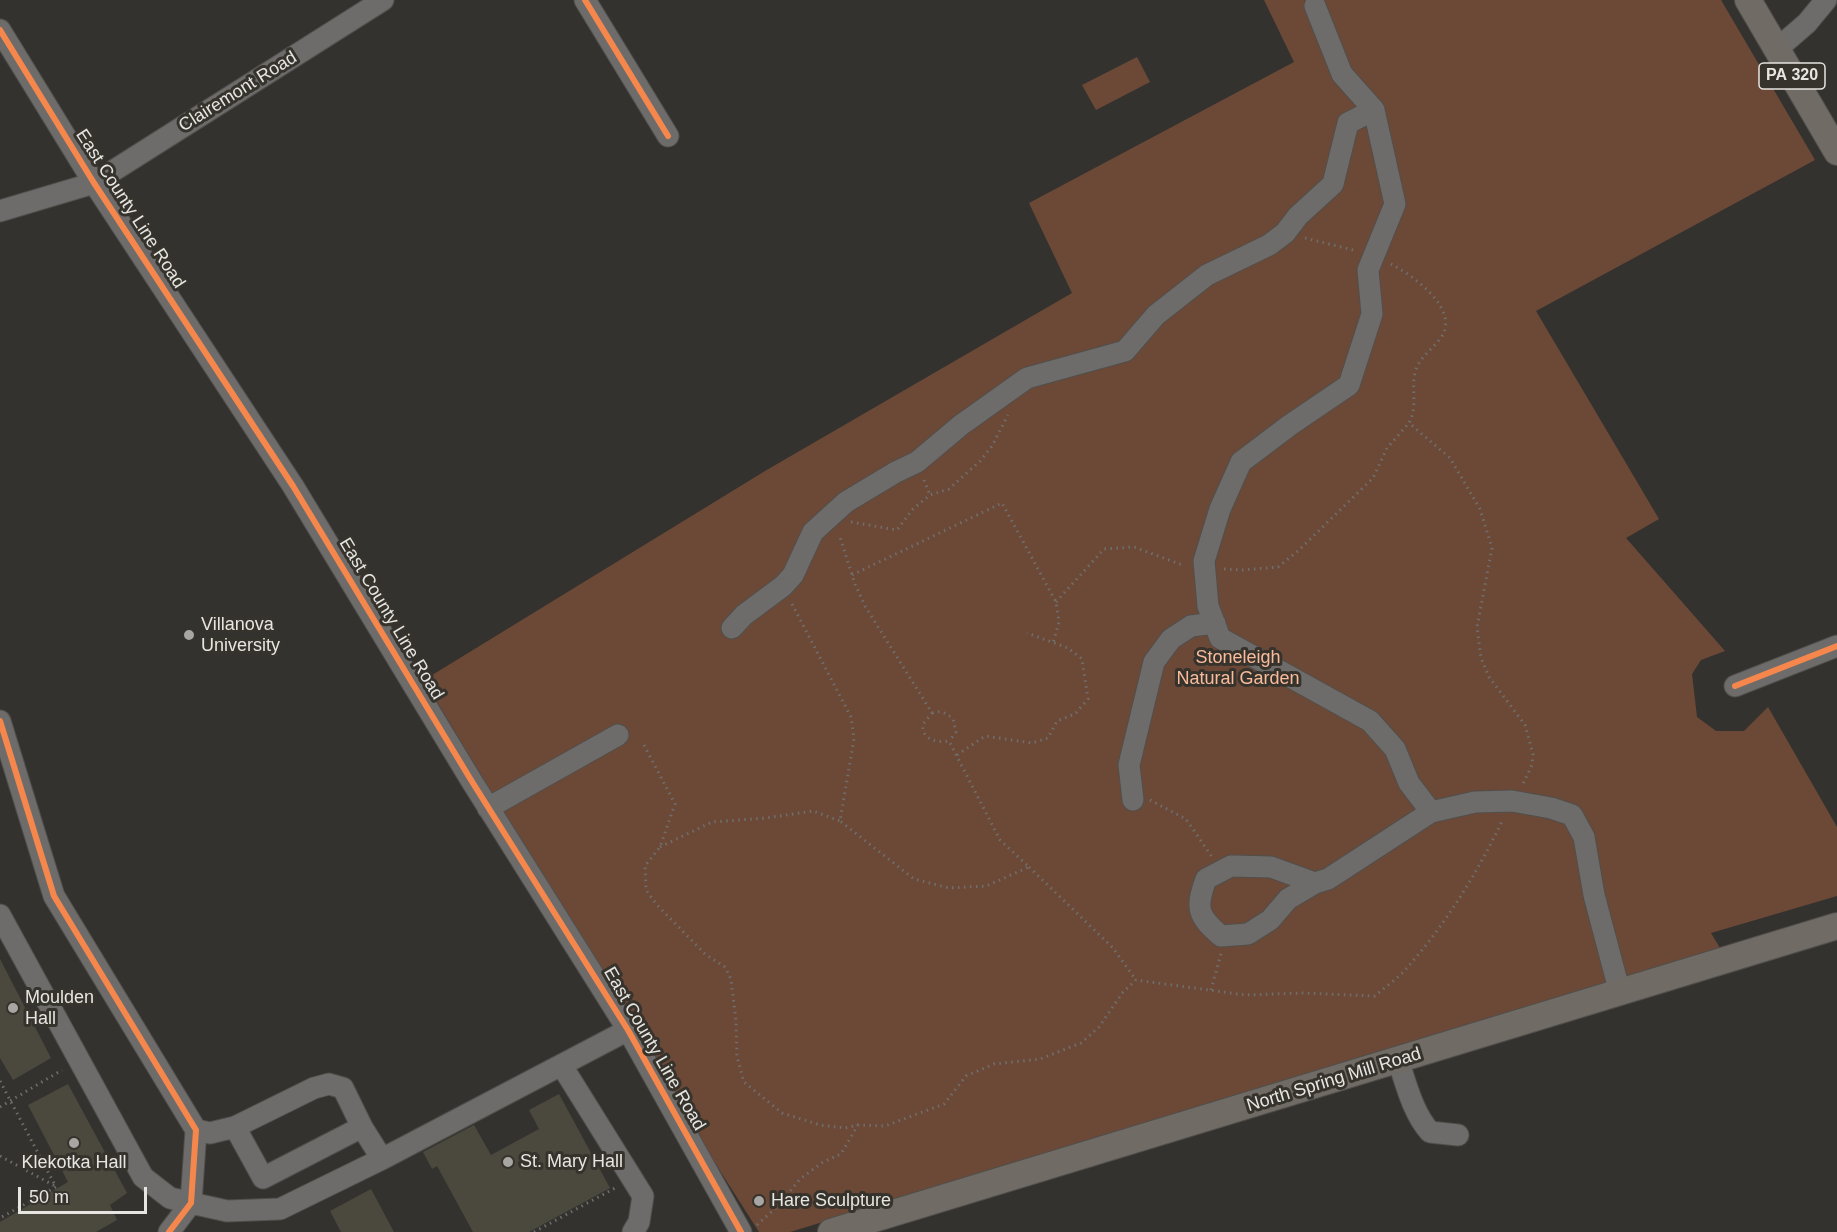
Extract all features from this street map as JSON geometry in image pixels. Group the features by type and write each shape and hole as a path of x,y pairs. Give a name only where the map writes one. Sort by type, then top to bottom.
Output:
{"main road":[{"name":"PA 320","path":"1748,0 1837,152"},
{"name":"North Spring Mill Road","path":"831,1232 1837,926"}],"street":[{"name":"Clairemont Road","path":"0,211 94,183 383,0"},
{"path":"585,0 668,136"},
{"path":"1777,50 1807,23 1826,0"},
{"path":"1315,6 1342,74 1374,110 1395,204 1368,270 1372,314 1349,385 1241,462 1220,509 1204,561 1208,606 1220,638 1370,721 1395,749 1409,783 1431,812"},
{"name":"East County Line Road","path":"0,30 94,183 293,486 488,808 628,1030 748,1230"},
{"path":"732,628 744,615 783,586 793,575 813,532 834,519 846,502 917,462 961,425 1027,378 1125,351 1156,315 1207,275 1269,245 1333,184 1348,123 1374,110"},
{"path":"1137,798 1129,765 1154,662 1171,639 1191,626 1215,623"},
{"path":"1735,687 1837,646"},
{"path":"0,721 54,896 196,1130 191,1203 169,1232"},
{"path":"488,808 618,735"},
{"path":"1315,883 1271,867 1231,866 1206,879 1198,899 1204,921 1221,936 1248,934 1270,920 1288,899 1315,883 1328,879 1431,812 1475,802 1512,801 1551,808 1572,815 1584,837 1594,895 1620,993"},
{"path":"0,915 143,1177 170,1198 226,1211 279,1209 382,1159 628,1030"},
{"path":"1398,1060 1422,1124 1430,1132 1458,1135"},
{"path":"562,1066 643,1196 639,1222 633,1232"},
{"path":"196,1130 210,1133 235,1127 314,1088 329,1084 343,1088 362,1127 382,1159"},
{"path":"235,1127 263,1178 362,1127"}],"path":[{"path":"1056,602 1104,549 1134,547 1188,567 1242,570 1278,567 1298,551 1373,478 1387,448 1413,415 1414,375 1419,359 1443,334 1445,314 1430,292 1406,272 1374,256 1285,232"},
{"path":"932,713 865,606 852,575 834,519 897,530 913,509 930,495 949,489 980,461 992,446 1012,407"},
{"path":"949,741 1000,840 1113,948 1136,980 1245,995 1302,993 1375,996 1405,971 1435,934 1484,858 1512,801 1525,782 1532,765 1533,754 1525,725 1489,677 1481,658 1477,627 1492,548 1480,509 1450,458 1408,423"},
{"path":"852,575 1002,503 1056,602 1059,622 1053,643"},
{"path":"783,586 850,717 854,739 840,821"},
{"path":"957,755 985,736 1032,743 1048,738 1057,721 1075,714 1088,699 1082,659 1068,648 1027,633"},
{"path":"944,712 953,719 956,732 949,741 934,741 923,732 923,724 932,713 944,712"},
{"path":"644,745 675,804 660,847 645,866 646,890 679,930 705,954 725,967 731,979 737,1057 744,1082 782,1113 820,1125 845,1128 858,1125 885,1126 945,1104 966,1076 994,1064 1040,1059 1081,1043 1099,1027 1123,992 1136,980"},
{"path":"1137,798 1160,804 1186,819 1213,860 1218,872"},
{"path":"660,847 712,822 766,818 813,811 840,821 915,879 949,888 986,886 1029,867"},
{"path":"1211,990 1221,953 1221,936"},
{"path":"0,1107 80,1060"},
{"path":"0,1081 56,1187"},
{"path":"748,1230 777,1206 800,1179 823,1162 841,1154 858,1125"},
{"path":"0,1156 56,1187"},
{"path":"534,1232 632,1178"},
{"path":"0,1218 56,1187"}],"green space":[{"name":"Stoneleigh Natural Garden","path":"1264,0 1721,0 1815,160 1536,311 1659,519 1626,538 1725,651 1701,660 1692,674 1697,717 1716,731 1744,731 1768,707 1837,827 1837,896 1711,933 1720,948 790,1232 759,1232 680,1108 424,680 765,471 1072,293 1029,203 1294,62"},
{"path":"1137,57 1150,82 1096,110 1082,85"}],"building":[{"name":"Moulden Hall","path":"0,959 51,1058 13,1080 0,1058"},
{"name":"Klekotka Hall","path":"68,1084 127,1193 110,1205 117,1220 96,1232 0,1232 0,1222 68,1182 28,1105"},
{"name":"St. Mary Hall","path":"559,1094 610,1188 529,1232 473,1232 437,1166 432,1169 423,1152 474,1125 491,1155 539,1129 529,1110"},
{"path":"371,1189 394,1232 341,1232 330,1211"}],"cycle path":[{"path":"585,0 668,136"},
{"path":"0,30 94,183 293,486 471,780 628,1030 741,1232"},
{"path":"1735,686 1837,646"},
{"path":"0,721 54,896 196,1130 191,1203 169,1232"}],"place":[{"name":"Villanova University","path":"189,635"},
{"name":"Moulden Hall","path":"13,1008"},
{"name":"Klekotka Hall","path":"74,1143"},
{"name":"St. Mary Hall","path":"508,1162"},
{"name":"Hare Sculpture","path":"759,1201"}]}
